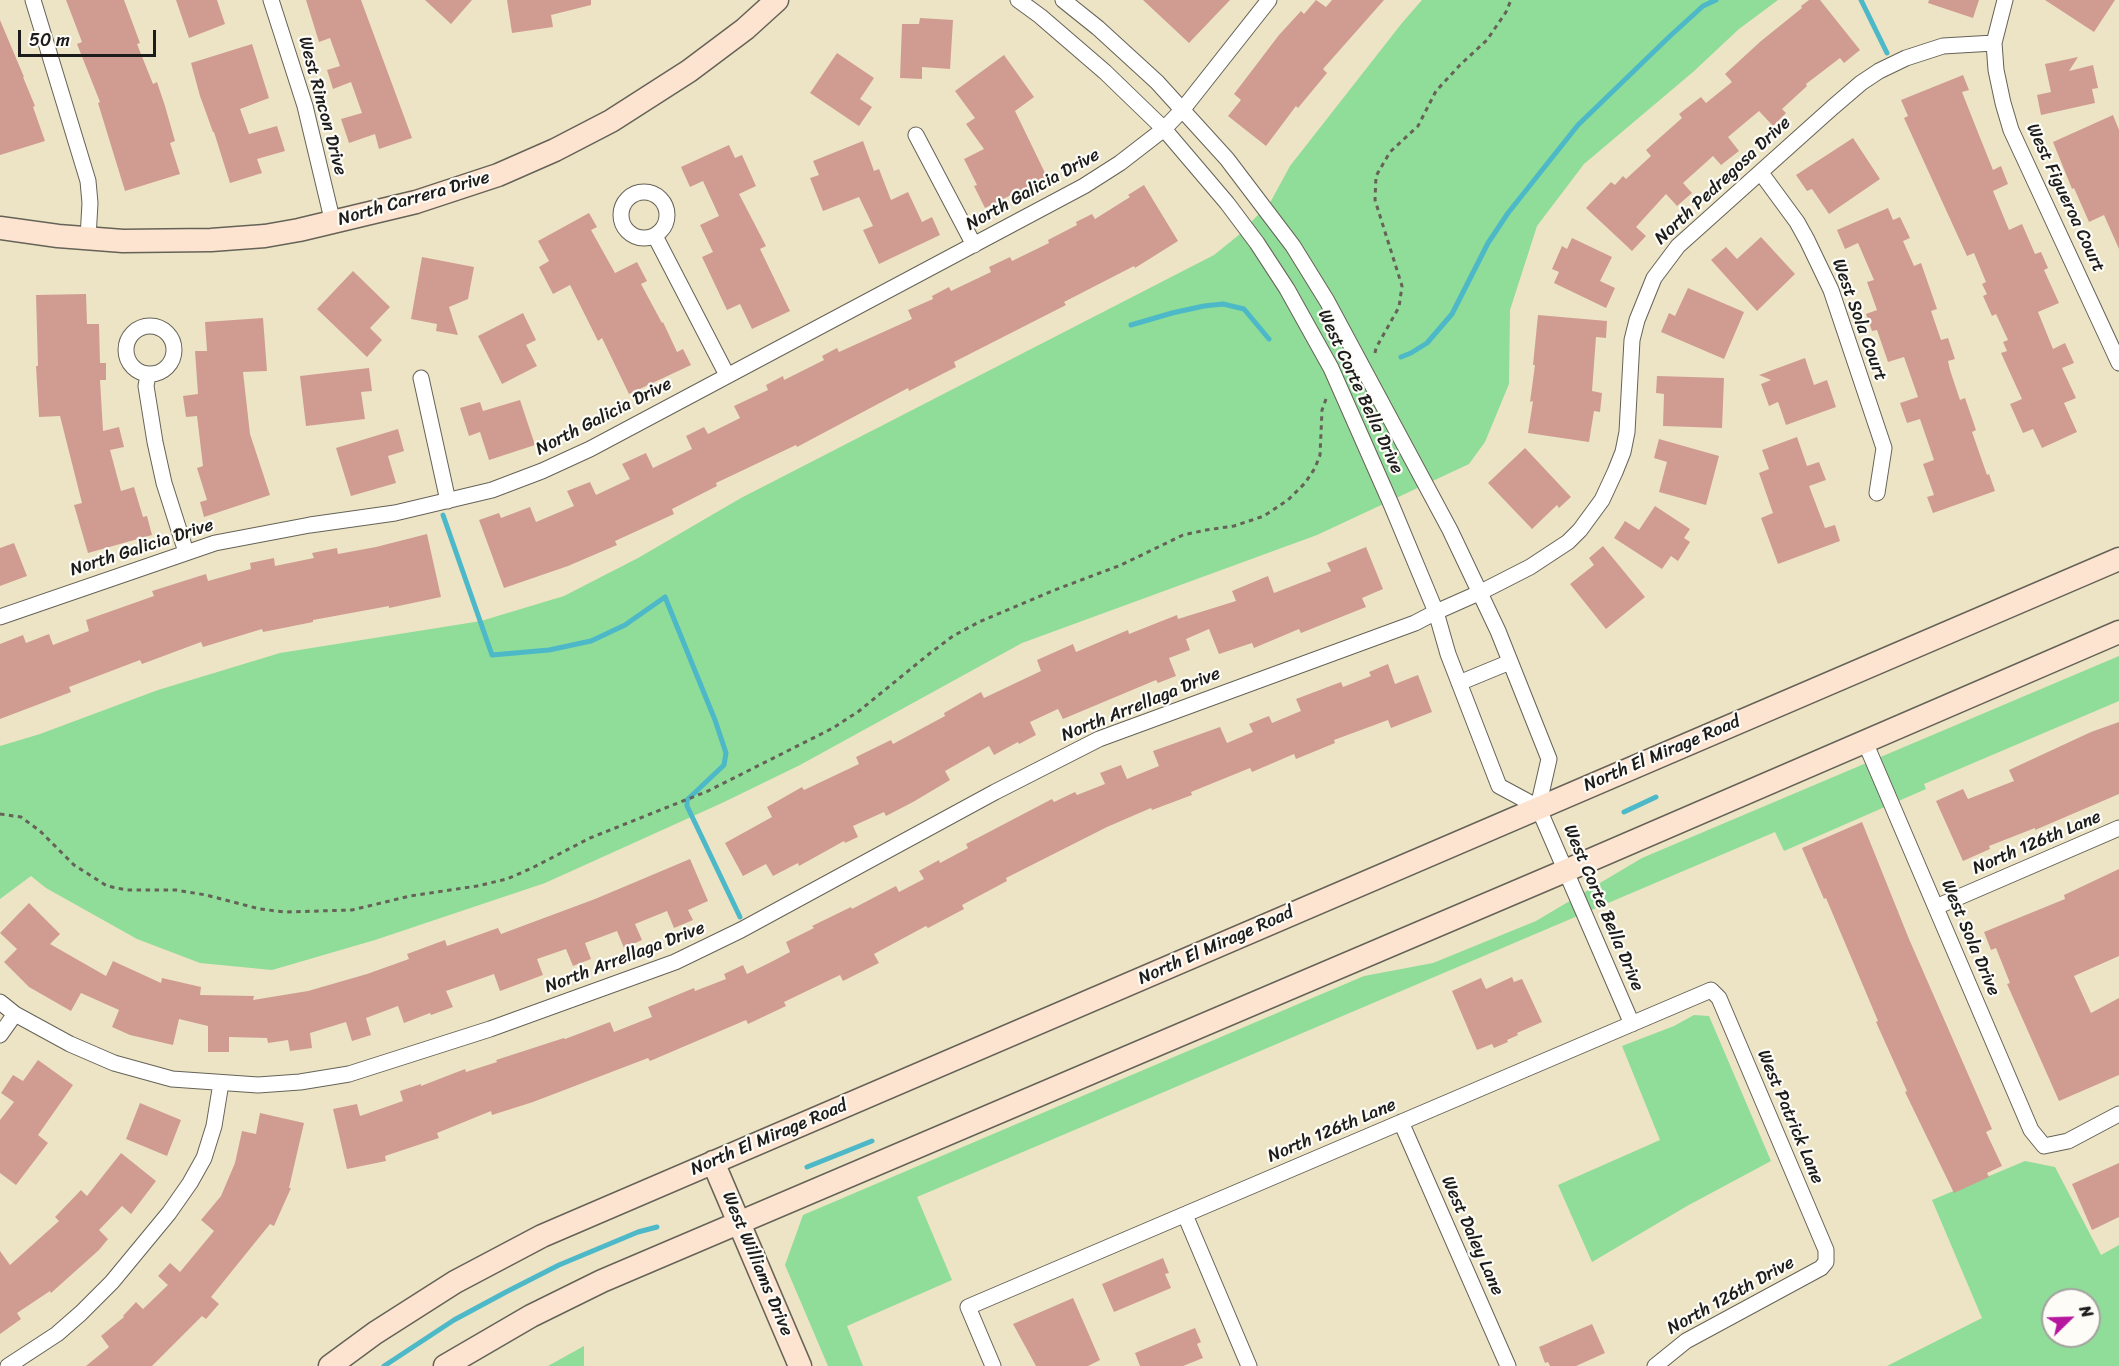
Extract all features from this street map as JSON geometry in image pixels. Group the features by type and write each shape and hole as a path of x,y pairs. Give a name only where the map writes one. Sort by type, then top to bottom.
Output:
{"main road":[{"name":"North Carrera Drive","path":"0,228 123,242 265,236 333,223 456,190 555,150 610,121 689,72 745,29 777,0"},
{"name":"North El Mirage Road","path":"330,1366 418,1305 542,1236 2119,559"},
{"path":"445,1366 480,1344 565,1298 2119,632"},
{"name":"West Williams Drive","path":"713,1162 800,1366"}],"street":[{"path":"33,0 88,181 90,203 88,238"},
{"name":"West Rincon Drive","path":"271,0 305,106 333,223"},
{"name":"West Corte Bella Drive","path":"1018,0 1105,72 1173,119 1238,172 1299,255 1327,301 1481,592 1549,759 1538,807 1632,1024"},
{"name":"West Corte Bella Drive","path":"1063,0 1119,46 1173,119 1203,173 1257,243 1301,312 1331,368 1436,612 1448,654 1499,786 1538,807"},
{"name":"North Galicia Drive","path":"0,617 186,552 247,536 395,513 492,490 542,471 590,448 1102,175 1173,119 1269,0"},
{"path":"1994,44 2005,0"},
{"name":"North Pedregosa Drive","path":"1452,605 1530,567 1568,542 1602,500 1623,452 1627,432 1632,340 1637,320 1649,288 1663,264 1678,246 1848,93 1879,71 1906,58 1943,46 1994,44"},
{"name":"West Figueroa Court","path":"1994,44 1996,70 2003,104 2012,130 2119,363"},
{"path":"916,135 974,245"},
{"name":"West Sola Court","path":"1761,173 1808,240 1831,290 1884,448 1877,493"},
{"path":"655,236 727,375"},
{"path":"148,375 147,386 155,442 164,483 186,552"},
{"path":"421,378 448,501"},
{"name":"North Arrellaga Drive","path":"0,1002 15,1014 70,1044 114,1064 172,1079 258,1085 300,1082 349,1074 490,1029 656,970 732,935 995,792 1099,739 1415,623 1452,605"},
{"path":"1459,683 1510,662"},
{"name":"West Sola Drive","path":"1865,742 2031,1130 2044,1146 2068,1141 2119,1114"},
{"name":"North 126th Lane","path":"1936,907 2119,828"},
{"name":"North 126th Lane","path":"993,1366 968,1307 1711,990"},
{"name":"West Patrick Lane","path":"1711,990 1719,998 1826,1250 1826,1262"},
{"path":"0,1035 15,1014"},
{"path":"8,1366 57,1334 81,1313 112,1282 169,1213 204,1158 214,1126 221,1083"},
{"name":"West Daley Lane","path":"1401,1122 1508,1366"},
{"path":"1185,1215 1249,1366"},
{"name":"North 126th Drive","path":"1655,1366 1686,1341 1821,1268 1826,1262"}],"path":[{"path":"1375,356 1376,348 1399,307 1402,285 1375,200 1376,176 1390,152 1418,126 1436,91 1487,40 1506,12 1511,0"},
{"path":"0,814 21,817 40,831 74,865 107,886 127,890 176,890 260,909 285,912 352,910 410,896 507,879 590,838 708,792 833,728 859,711 953,636 979,622 1121,565 1183,535 1234,526 1264,516 1288,500 1305,483 1315,468 1320,455 1322,410 1330,391"}],"green space":[{"path":"1422,0 1778,0 1739,29 1693,72 1584,164 1537,226 1510,310 1509,384 1485,442 1469,464 1317,535 1022,643 800,765 545,883 375,940 272,970 200,963 137,939 46,888 31,876 0,899 0,746 40,734 158,690 280,653 481,621 564,596 638,558 741,498 1214,255 1240,234 1271,201 1290,166"},
{"path":"2119,656 2119,701 1924,784 1926,789 1784,851 1775,832 917,1197 952,1280 847,1326 863,1366 828,1366 785,1265 803,1215 1364,976 1433,963 1536,921 1642,858"},
{"path":"1694,1015 1709,1016 1771,1161 1687,1206 1592,1262 1558,1185 1660,1140 1622,1046 1674,1026"},
{"path":"2025,1161 2055,1167 2101,1255 2119,1245 2119,1366 1887,1366 1982,1318 1932,1200"},
{"path":"584,1346 584,1366 548,1366"}],"building":[{"path":"66,0 124,0 140,43 137,44 153,84 157,82 165,106 175,141 170,143 180,174 125,191 98,103 100,102 77,44 82,42"},
{"path":"176,0 217,0 225,24 189,38"},
{"path":"306,0 361,0 412,138 379,149 375,134 349,143 341,119 362,113 351,82 333,89 327,70 340,66 330,38 319,42"},
{"path":"425,0 472,0 451,24"},
{"path":"507,0 591,0 591,5 551,15 553,27 512,33"},
{"path":"1143,0 1230,0 1189,43"},
{"path":"1316,0 1326,7 1332,0 1384,0 1323,69 1327,73 1298,108 1296,106 1266,146 1228,116 1241,100 1234,94 1279,35 1301,11 1304,14"},
{"path":"1809,0 1820,0 1860,50 1844,63 1840,58 1806,84 1807,86 1782,109 1786,113 1773,126 1759,111 1728,137 1739,151 1721,165 1713,156 1683,183 1692,193 1677,206 1666,194 1636,227 1646,236 1632,251 1586,208 1611,182 1615,185 1623,176 1626,179 1651,156 1646,150 1682,118 1679,114 1701,97 1706,103 1732,82 1725,74"},
{"path":"1929,0 1979,0 1973,18 1928,3"},
{"path":"2045,0 2115,0 2094,32"},
{"path":"920,18 953,20 950,69 922,67 922,79 900,78 902,24 919,24"},
{"path":"0,20 35,106 33,107 45,141 0,155"},
{"path":"252,44 269,98 240,109 249,134 277,126 285,151 257,159 262,173 230,183 191,63"},
{"path":"837,53 874,78 860,99 872,107 859,126 810,93"},
{"path":"1004,55 1034,97 1015,111 1047,177 985,208 964,159 984,149 966,124 975,118 955,91"},
{"path":"2078,57 2069,71 2093,65 2098,88 2092,89 2095,103 2041,115 2037,95 2051,92 2045,64"},
{"path":"1963,75 1969,90 1962,92 1993,170 2001,166 2008,184 1993,191 2009,230 2022,224 2035,254 2041,252 2048,268 2044,270 2059,303 2038,312 2053,349 2065,343 2074,363 2062,368 2076,398 2064,403 2077,432 2042,448 2033,429 2023,433 2010,404 2022,399 2001,353 2007,351 2003,342 2008,340 1996,314 1992,316 1983,296 1987,294 1982,284 1986,282 1974,253 1967,256 1904,118 1908,116 1901,100"},
{"path":"2113,115 2119,130 2119,249 2104,215 2089,222 2074,188 2072,189 2053,142"},
{"path":"1853,138 1880,179 1829,214 1812,189 1807,191 1796,175"},
{"path":"863,141 874,171 879,169 891,200 908,192 922,222 932,217 940,235 879,264 863,230 873,226 859,197 823,211 810,178 819,175 813,161"},
{"path":"729,145 735,158 742,155 756,186 739,194 766,246 760,249 790,311 752,329 740,304 727,310 702,257 713,252 700,225 719,216 703,181 690,187 681,167"},
{"path":"1144,185 1178,241 1135,268 1134,266 1064,302 1066,305 954,362 956,367 909,391 908,388 797,447 796,445 716,483 717,486 672,509 674,514 615,541 617,545 568,566 504,588 479,520 499,513 501,518 530,507 536,522 574,506 567,491 590,482 596,495 630,479 622,464 646,453 653,468 692,449 686,436 704,427 708,434 740,418 734,406 768,390 766,385 783,376 784,380 824,360 822,356 837,348 839,352 912,319 908,310 933,299 932,296 949,287 951,291 991,272 989,267 1010,257 1012,261 1049,243 1048,240 1077,225 1076,222 1092,214 1095,219 1130,197 1128,195"},
{"path":"1888,208 1893,220 1900,217 1910,238 1903,241 1914,266 1921,263 1937,309 1931,311 1941,340 1948,338 1955,359 1948,361 1950,370 1960,400 1965,398 1976,430 1972,432 1995,491 1933,513 1927,497 1934,495 1923,464 1934,460 1920,419 1907,423 1900,403 1918,397 1904,357 1888,362 1877,330 1872,331 1866,314 1877,310 1867,282 1874,280 1858,243 1845,249 1837,230"},
{"path":"589,213 597,227 591,230 615,273 637,262 647,281 641,284 677,352 683,349 691,365 629,394 602,338 598,341 570,285 553,294 539,267 549,261 538,241"},
{"path":"1761,237 1795,274 1757,311 1711,260 1726,247 1737,259"},
{"path":"1572,238 1612,257 1600,281 1615,288 1606,308 1554,283 1559,272 1552,269 1562,246 1567,249"},
{"path":"422,257 474,267 468,299 449,307 458,335 436,331 437,324 411,319"},
{"path":"353,271 390,307 370,328 382,340 367,357 317,309"},
{"path":"1688,288 1744,312 1724,359 1661,332 1669,313 1675,316"},
{"path":"86,294 87,324 99,324 100,363 106,363 106,380 100,380 103,431 119,427 124,447 110,450 121,491 134,487 143,517 147,516 152,535 88,553 74,505 82,503 60,416 39,417 36,366 38,366 36,295"},
{"path":"523,313 536,340 526,345 537,366 502,384 478,336"},
{"path":"1538,315 1607,321 1606,338 1596,337 1592,391 1602,393 1600,412 1594,411 1589,442 1528,433 1533,401 1530,402"},
{"path":"263,318 267,371 243,372 250,434 270,495 204,517 200,502 207,500 197,468 203,466 197,416 186,417 183,396 198,394 195,351 207,351 205,322"},
{"path":"1805,358 1814,385 1827,380 1836,407 1786,425 1778,402 1769,406 1761,384 1771,380 1759,375"},
{"path":"369,368 372,391 361,392 365,419 306,426 300,376"},
{"path":"1657,376 1724,378 1722,428 1663,426 1664,394 1656,393"},
{"path":"520,400 535,445 489,460 480,432 469,436 460,408 480,402 483,411"},
{"path":"398,429 404,451 388,456 396,483 351,496 336,448"},
{"path":"1797,437 1807,466 1819,462 1826,480 1809,486 1825,528 1835,525 1840,541 1778,564 1761,518 1773,513 1759,473 1769,469 1762,450"},
{"path":"1659,439 1719,456 1706,505 1659,492 1667,462 1654,458"},
{"path":"1525,448 1571,497 1559,508 1557,505 1532,529 1488,483"},
{"path":"1655,506 1690,529 1684,538 1690,542 1678,561 1671,556 1662,569 1614,538 1625,521 1639,530"},
{"path":"427,534 441,597 313,620 313,622 263,632 262,629 203,647 201,642 142,664 140,660 69,687 71,692 0,719 0,644 23,635 26,643 49,634 53,645 89,631 86,620 154,596 152,591 206,574 208,581 251,569 250,563 274,558 275,566 314,558 312,553 337,548 338,554"},
{"path":"14,543 27,576 0,586 0,548"},
{"path":"1603,546 1645,597 1606,629 1570,584 1594,565 1589,558"},
{"path":"1366,547 1383,589 1362,598 1366,607 1301,633 1299,629 1254,648 1252,643 1219,654 1209,629 1186,639 1190,650 1169,658 1176,676 1158,683 1156,680 1063,719 1058,709 1030,722 1036,735 994,755 989,746 945,771 950,780 913,802 886,816 884,812 853,826 858,837 845,843 844,841 799,866 798,863 773,876 766,864 743,876 725,843 772,817 767,807 802,787 804,790 859,764 856,757 891,740 893,744 945,716 944,713 981,692 984,698 1041,671 1037,660 1073,644 1076,652 1128,630 1129,634 1177,615 1178,619 1236,601 1232,591 1268,576 1274,593 1331,571 1327,563"},
{"path":"1388,664 1395,684 1418,675 1432,712 1391,728 1388,720 1334,740 1335,743 1296,759 1294,754 1252,772 1250,768 1191,792 1192,795 1152,810 1151,808 1107,827 1006,878 1007,881 962,905 964,909 874,954 879,963 843,981 840,975 784,1002 786,1006 748,1024 746,1020 650,1061 648,1058 533,1102 492,1115 491,1111 437,1133 439,1138 385,1156 386,1161 347,1169 333,1109 357,1104 360,1116 403,1101 400,1091 421,1084 421,1086 465,1069 466,1072 497,1062 496,1060 565,1039 610,1022 614,1032 652,1017 648,1007 694,988 695,991 726,979 724,974 743,965 747,974 775,960 790,952 786,942 814,928 812,926 851,907 852,909 896,886 899,892 924,879 919,871 968,848 966,844 1052,799 1054,802 1075,792 1077,795 1105,784 1100,773 1121,765 1127,779 1159,766 1153,751 1220,727 1227,743 1253,732 1249,724 1269,716 1272,723 1301,711 1296,699 1341,682 1343,687 1371,676 1369,672"},
{"path":"2119,722 2119,794 2035,830 2035,828 1989,846 1990,849 1963,861 1936,801 1963,789 1968,799 2014,781 2009,770 2091,732"},
{"path":"1862,822 1909,939 1992,1129 1986,1132 2002,1166 1987,1173 1989,1177 1954,1193 1905,1092 1907,1091 1876,1022 1878,1021 1826,898 1824,899 1802,848"},
{"path":"690,859 708,901 688,910 693,920 674,928 667,911 635,924 642,940 624,948 617,931 585,943 591,959 573,966 566,949 537,959 543,975 519,984 500,991 494,974 446,991 453,1007 404,1023 398,1006 366,1018 371,1035 352,1041 346,1022 310,1033 312,1048 290,1051 288,1040 268,1043 267,1038 229,1037 229,1052 208,1052 208,1026 179,1019 173,1045 130,1035 112,1027 119,1010 81,993 71,1011 29,987 4,962 17,949 0,933 29,903 60,934 50,944 106,976 113,961 161,983 162,978 201,987 200,995 254,996 253,1000 308,991 367,974 409,959 407,954 445,940 447,946 498,928 501,934 595,899"},
{"path":"2119,869 2119,956 2074,976 2091,1013 2119,998 2119,1075 2059,1101 2007,984 2010,983 1996,948 1991,950 1984,932 2065,899 2064,895"},
{"path":"1512,977 1514,982 1522,979 1542,1022 1517,1033 1518,1035 1507,1040 1508,1042 1494,1048 1492,1044 1477,1050 1452,991 1481,978 1486,989"},
{"path":"38,1060 73,1085 38,1135 48,1143 16,1185 0,1173 0,1120 14,1102 1,1093 13,1075 23,1081"},
{"path":"140,1103 181,1120 167,1156 126,1139"},
{"path":"260,1113 304,1123 289,1188 291,1188 274,1226 270,1224 211,1297 219,1304 206,1319 202,1316 152,1366 86,1366 109,1347 101,1336 124,1317 136,1302 143,1309 168,1285 158,1276 170,1263 180,1272 214,1231 201,1220 221,1196 235,1163 242,1131 256,1134"},
{"path":"121,1153 156,1181 131,1214 122,1206 99,1230 108,1239 99,1250 51,1293 50,1291 17,1313 21,1319 0,1334 0,1251 10,1265 59,1221 55,1217 81,1190 87,1196"},
{"path":"2119,1163 2119,1217 2092,1230 2072,1184"},
{"path":"1163,1258 1169,1273 1165,1274 1171,1288 1114,1312 1102,1284"},
{"path":"1073,1298 1100,1360 1088,1366 1036,1366 1013,1324"},
{"path":"1592,1324 1605,1353 1576,1366 1550,1366 1548,1362 1545,1363 1539,1347"},
{"path":"1195,1328 1201,1342 1197,1344 1203,1358 1183,1366 1140,1366 1135,1353"}],"waterway":[{"path":"1401,357 1427,343 1452,314 1488,243 1508,213 1578,125 1703,6 1716,0"},
{"path":"1861,0 1887,53"},
{"path":"1131,325 1172,313 1223,304 1244,309 1269,339"},
{"path":"443,515 492,655 549,650 591,641 625,625 665,597 726,753 724,765 687,800 687,806 740,917"},
{"path":"1624,812 1656,797"},
{"path":"807,1167 872,1141"},
{"path":"384,1366 454,1320 559,1265 638,1232 657,1227"}]}
